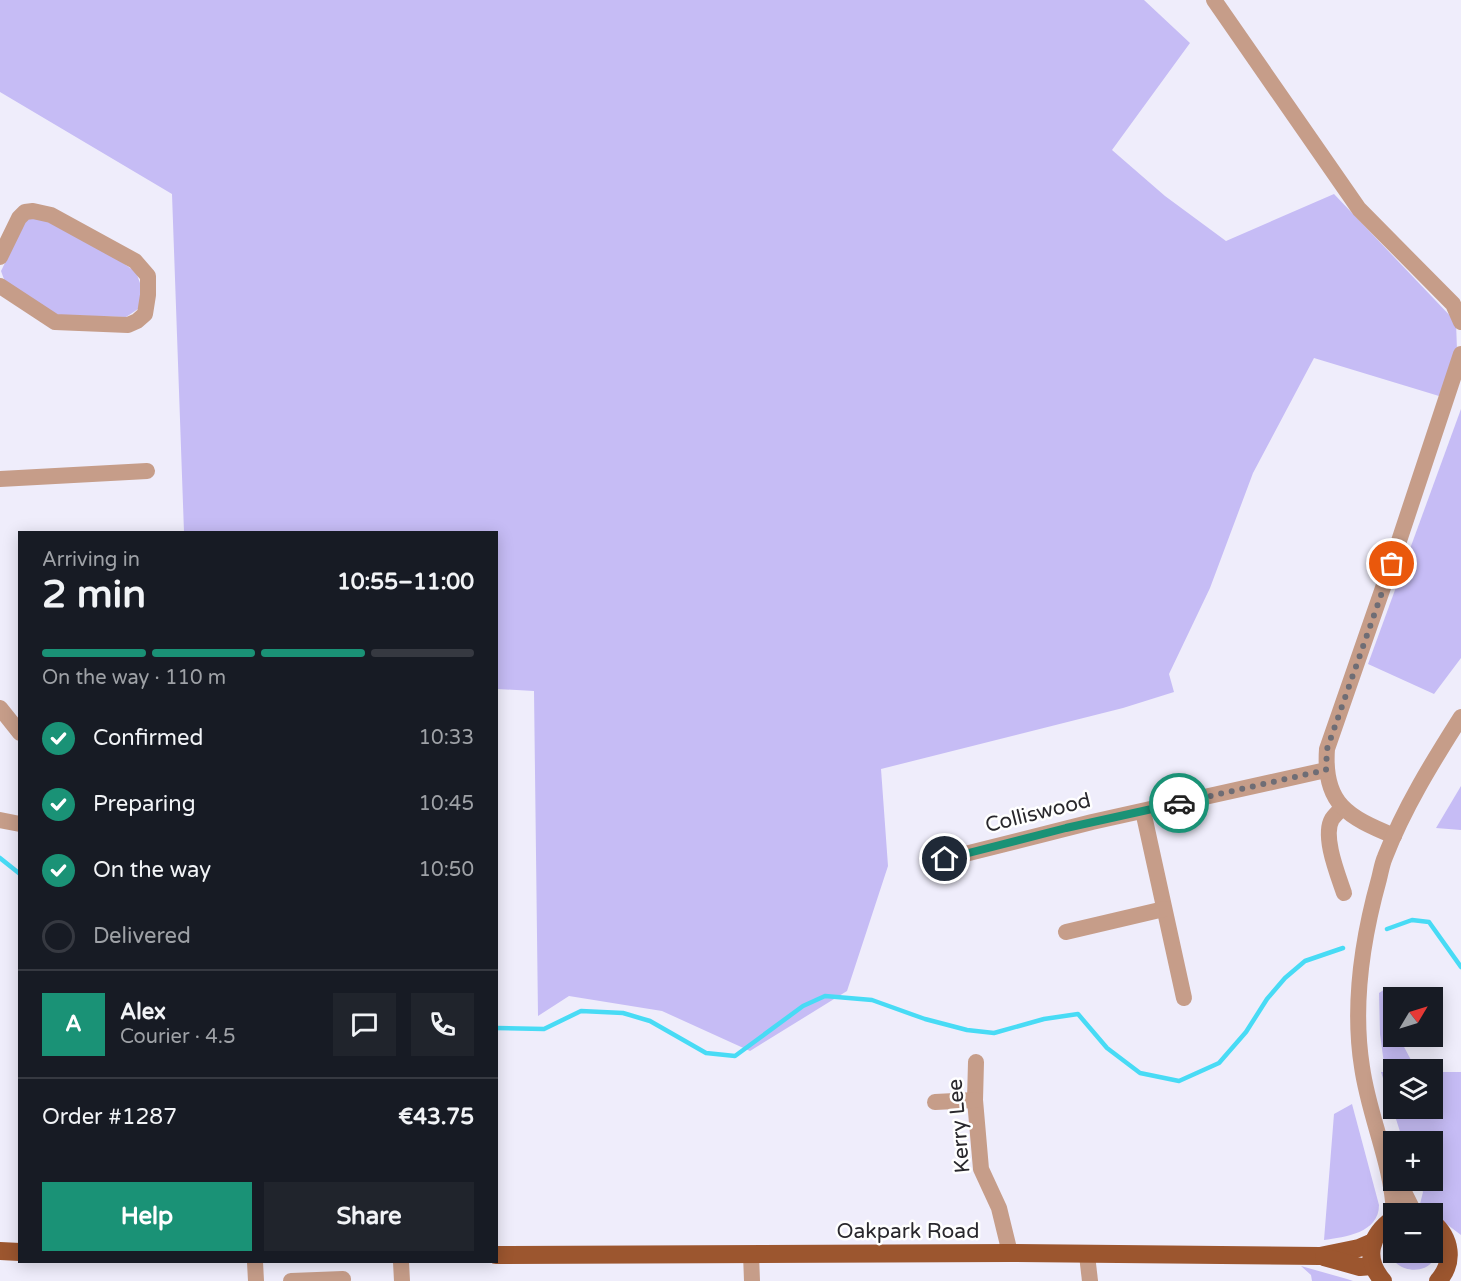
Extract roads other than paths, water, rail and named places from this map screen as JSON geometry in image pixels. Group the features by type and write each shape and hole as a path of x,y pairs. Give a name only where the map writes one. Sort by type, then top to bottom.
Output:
{"main road":[{"path":"1383,1226 1373,1242 1372,1266 1383,1281"},
{"path":"1438,1281 1455,1262 1449,1249 1454,1242 1443,1232"},
{"path":"1320,1256 1359,1248 1373,1242"},
{"path":"0,1251 18,1252"},
{"name":"Oakpark Road","path":"498,1255 1010,1253 1320,1256"},
{"path":"1320,1256 1360,1267 1372,1266"}],"street":[{"path":"1214,0 1359,209 1453,304 1461,322"},
{"path":"0,257 19,218 25,212 33,211 51,215 135,261 148,276 148,295 145,314 128,325 55,322 0,286"},
{"path":"1394,836 1369,826 1342,808 1332,792 1326,770 1327,749 1461,354"},
{"path":"0,479 147,471"},
{"path":"2,715 18,731"},
{"path":"1383,1149 1365,1085 1359,1036 1358,1003 1363,948 1384,859 1394,836 1461,717"},
{"name":"Colliswood","path":"945,859 1066,828 1326,770"},
{"path":"1342,808 1331,819 1328,831 1344,893"},
{"path":"1143,811 1184,998"},
{"path":"0,820 18,824"},
{"path":"1066,932 1164,909"},
{"name":"Kerry Lee","path":"976,1062 975,1100 981,1169 999,1208 1010,1253"},
{"path":"935,1102 975,1100"},
{"path":"751,1254 752,1281"},
{"path":"1087,1255 1090,1281"},
{"path":"255,1263 256,1281"},
{"path":"401,1263 402,1281"},
{"path":"291,1281 343,1279"}],"waterway":[{"path":"0,858 18,872"},
{"path":"1387,929 1412,920 1429,922 1461,967"},
{"path":"498,1028 544,1029 581,1011 623,1013 650,1021 706,1053 735,1056 803,1006 825,996 872,1000 925,1019 967,1030 994,1033 1044,1019 1078,1014 1107,1048 1140,1073 1179,1081 1219,1063 1246,1032 1267,999 1285,978 1305,961 1343,948"}]}
